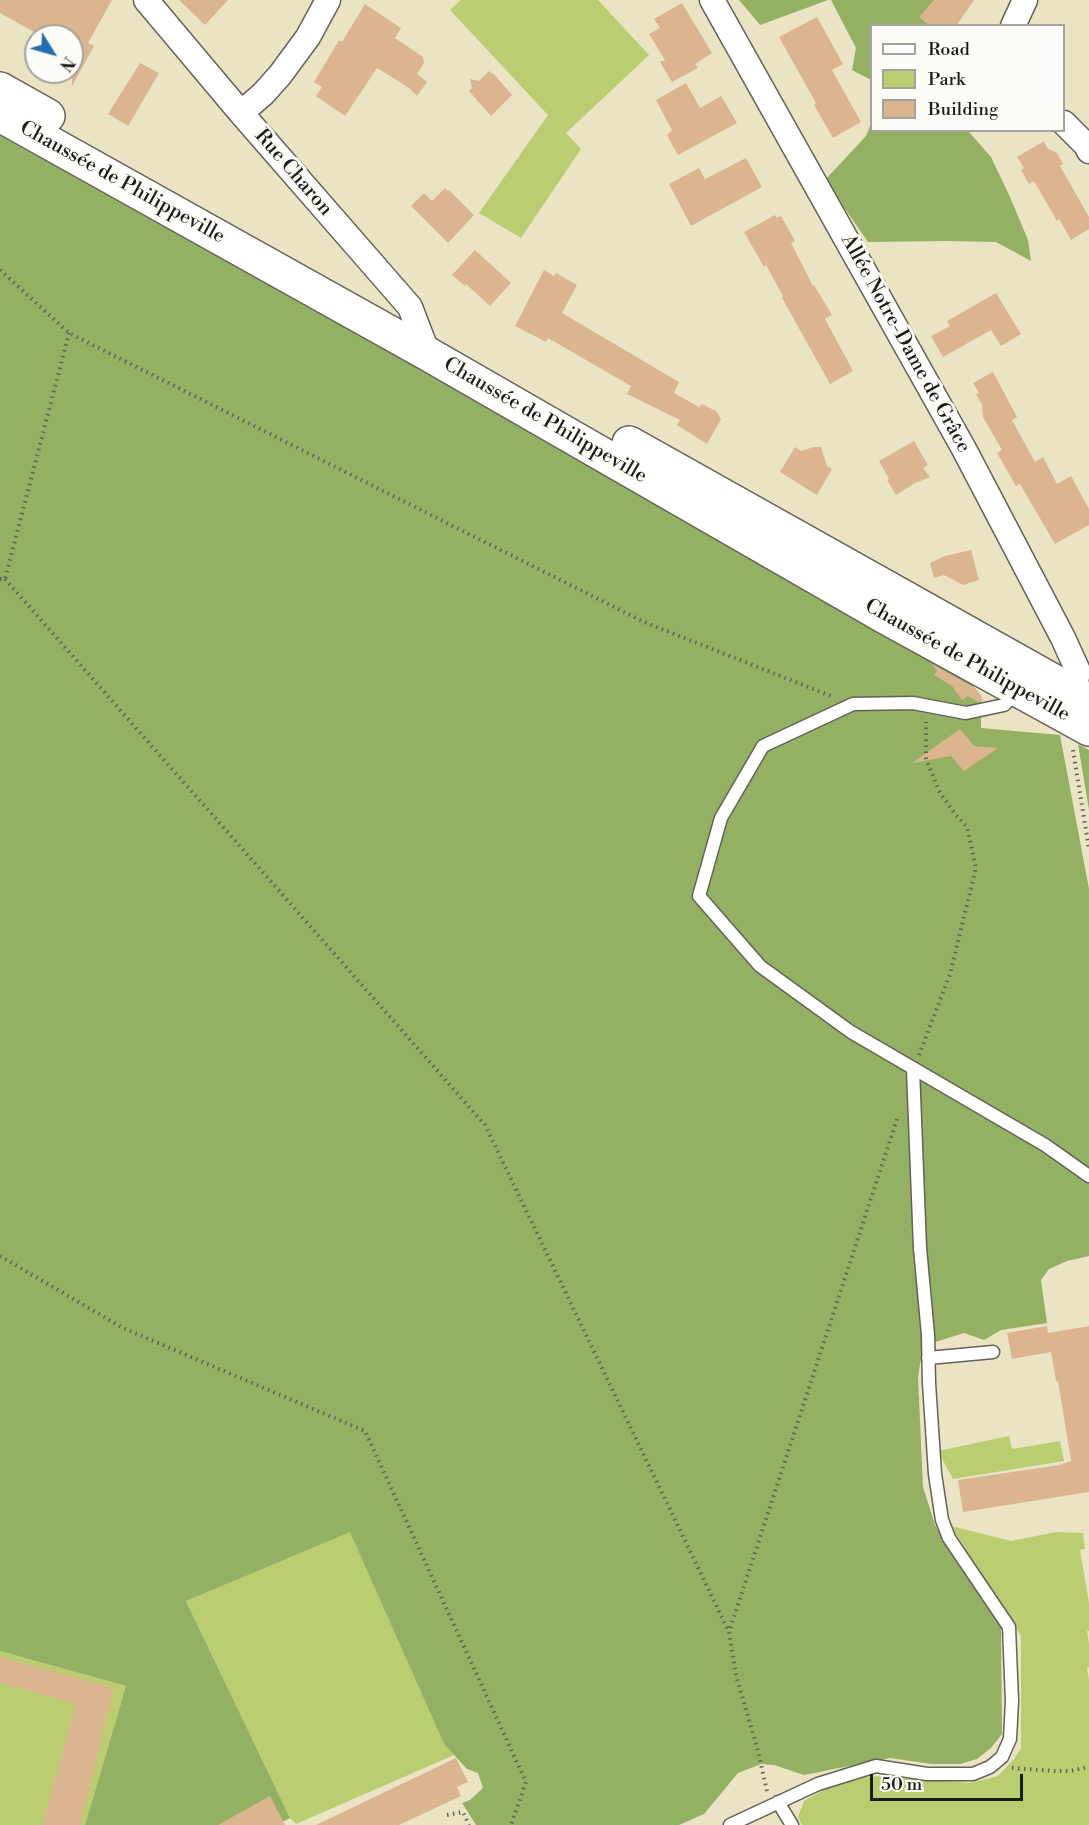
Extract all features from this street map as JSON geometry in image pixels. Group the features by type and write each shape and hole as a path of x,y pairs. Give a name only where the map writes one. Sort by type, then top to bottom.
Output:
{"main road":[{"name":"Chaussée de Philippeville","path":"0,89 423,339 885,617 1019,691 1076,711"},
{"name":"Chaussée de Philippeville","path":"0,115 423,339 980,639 1076,711"}],"street":[{"name":"Rue Charon","path":"146,0 410,307 423,339"},
{"path":"241,113 280,75 308,36 328,0"},
{"name":"Allée Notre-Dame de Grâce","path":"712,0 964,449 1057,627 1078,671 1076,711"},
{"path":"1014,24 1025,0"},
{"path":"1065,124 1089,151"}],"lane":[{"path":"1019,691 1004,705 966,713 914,704 853,704 763,746 721,818 699,896 760,966 851,1032 1045,1145 1089,1176"},
{"path":"730,1825 818,1784 876,1766 927,1774 973,1774 990,1767 1002,1757 1010,1739 1012,1701 1009,1627 948,1538 942,1520 935,1474 920,1248 913,1069"},
{"path":"928,1358 993,1352"},
{"path":"774,1804 792,1825"}],"path":[{"path":"0,270 69,333 644,622 853,704"},
{"path":"69,333 3,579 485,1125 729,1632 736,1675 774,1804"},
{"path":"913,1069 950,974 975,868 967,827 940,793 926,759 925,726 930,706"},
{"path":"1076,711 1089,849"},
{"path":"729,1632 898,1114"},
{"path":"0,1256 123,1328 365,1431 526,1782 511,1825"},
{"path":"990,1767 1055,1771 1089,1767"},
{"path":"447,1815 463,1812 469,1825"}],"green space":[{"path":"461,0 598,0 649,55 566,133 581,149 521,238 479,213 548,115 450,10"},
{"path":"739,0 828,0 760,25"},
{"path":"831,0 945,0 950,24 870,24 870,79 852,70 856,48"},
{"path":"870,126 870,132 969,132 991,157 1028,240 1031,261 996,242 868,242 825,180 866,136"},
{"path":"0,132 965,676 981,696 981,728 1060,735 1089,889 1089,1256 1067,1261 1049,1269 1041,1280 1047,1323 1001,1330 984,1340 964,1333 923,1346 918,1377 923,1487 935,1525 1001,1627 1002,1734 991,1748 977,1759 960,1764 932,1764 890,1758 804,1775 774,1765 761,1764 738,1773 704,1814 679,1825 476,1825 462,1803 470,1800 483,1788 478,1773 467,1769 444,1744 350,1532 186,1601 290,1818 276,1825 85,1825 126,1686 0,1651"},
{"path":"1078,744 1089,750 1089,810"},
{"path":"1009,1436 1012,1449 1060,1441 1064,1461 953,1479 938,1451"},
{"path":"951,1526 1011,1541 1056,1532 1083,1533 1085,1549 1080,1550 1089,1603 1089,1631 1087,1631 1089,1667 1087,1668 1089,1680 1089,1825 802,1825 798,1817 804,1801 827,1788 853,1778 881,1776 970,1783 998,1776 1021,1748 1021,1636"},
{"path":"350,1531 444,1744 454,1755 296,1824 290,1818 186,1601"},
{"path":"0,1651 126,1686 85,1825 0,1825"}],"building":[{"path":"0,0 112,0 88,43 94,46 84,64 84,24 24,24 24,26 0,13"},
{"path":"179,0 228,0 205,25"},
{"path":"934,0 974,0 957,24 928,24 919,17"},
{"path":"682,3 712,53 695,64 698,68 672,82 660,62 665,60 649,34 660,28 654,19"},
{"path":"365,4 401,28 395,38 423,57 424,63 417,74 427,82 417,96 409,88 377,68 345,116 316,96 322,87 314,82 339,40 342,42"},
{"path":"817,17 843,64 832,70 861,122 833,138 779,37"},
{"path":"140,63 159,73 128,126 108,114"},
{"path":"489,71 512,95 491,116 469,91 472,88 470,79 479,81"},
{"path":"686,83 700,108 721,96 737,123 678,155 667,135 672,130 656,100"},
{"path":"1044,141 1047,148 1057,153 1063,164 1060,166 1089,217 1089,229 1071,240 1034,181 1029,184 1021,170 1024,168 1017,157"},
{"path":"746,158 762,187 691,226 669,184 699,168 705,179"},
{"path":"445,188 474,215 448,243 411,206 424,193 432,201"},
{"path":"775,215 776,218 781,216 795,241 791,243 813,286 832,315 825,319 853,371 830,384 766,265 764,267 744,232"},
{"path":"475,250 511,283 490,306 466,284 465,286 452,275"},
{"path":"544,270 554,276 556,273 577,285 562,313 679,382 674,393 699,407 702,404 716,411 721,419 707,444 677,425 680,420 627,394 631,386 548,338 546,342 515,326"},
{"path":"996,293 1021,334 1001,346 991,330 943,357 931,336 950,326 947,321"},
{"path":"993,372 1017,417 1012,420 1035,462 1043,457 1057,484 1071,476 1089,509 1089,525 1055,544 1020,484 1016,486 997,453 1002,450 983,417 982,405 976,394 979,393 973,383"},
{"path":"914,441 928,465 923,468 930,477 896,495 879,461"},
{"path":"795,447 801,451 821,447 827,466 832,469 817,495 780,472"},
{"path":"971,550 979,580 963,585 944,575 934,578 930,563 945,556"},
{"path":"932,664 973,687 984,701 978,702 968,696 962,700 952,686 934,675 937,671"},
{"path":"960,729 974,746 998,748 964,771 951,756 912,763"},
{"path":"1047,1326 1048,1333 1089,1326 1089,1492 963,1512 958,1480 1059,1465 1071,1461 1051,1352 1012,1359 1007,1333"},
{"path":"0,1657 114,1688 80,1825 42,1825 76,1704 0,1683"},
{"path":"456,1758 468,1782 457,1787 461,1796 399,1825 316,1825"},
{"path":"270,1796 285,1825 218,1825"}]}
